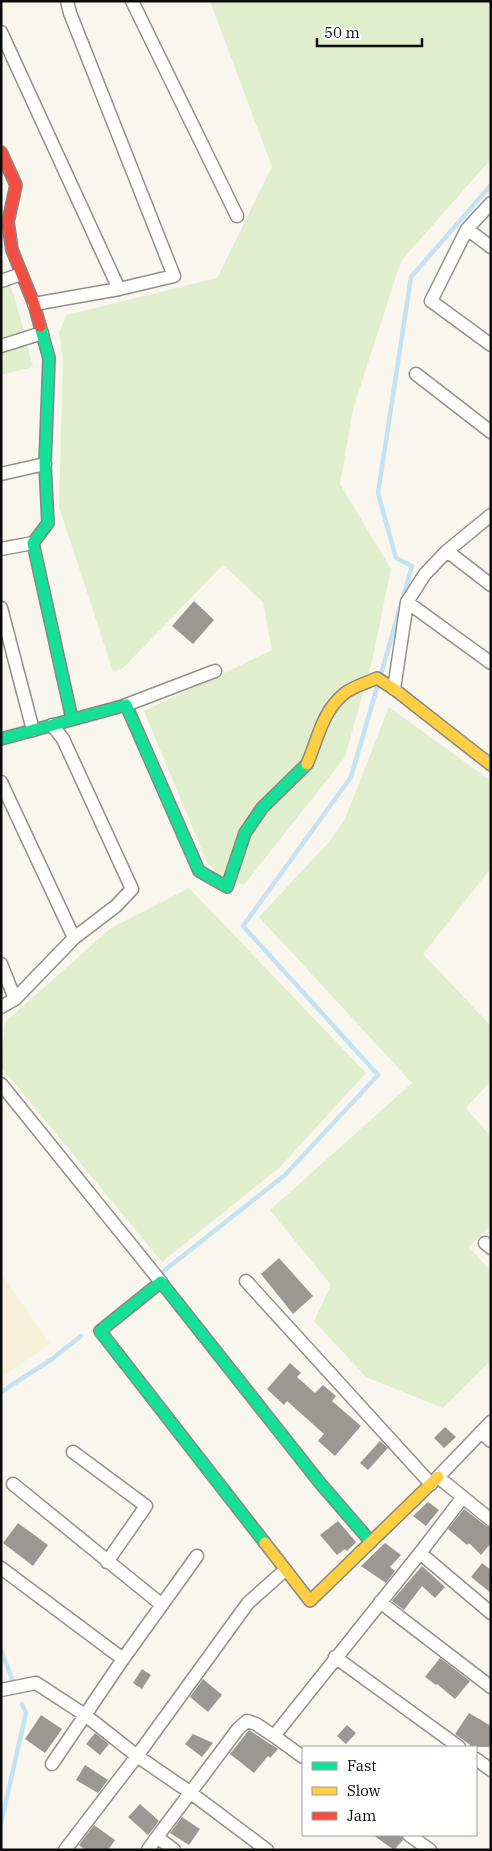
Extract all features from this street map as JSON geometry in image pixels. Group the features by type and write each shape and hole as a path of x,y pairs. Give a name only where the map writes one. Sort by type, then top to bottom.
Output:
{"street":[{"path":"34,304 119,289 174,276 70,13 67,1"},
{"path":"132,1 237,216"},
{"path":"1,32 119,289"},
{"path":"1,152 16,185 8,222 12,250 34,304 49,358 45,464 48,523 33,543 1,549"},
{"path":"491,203 467,229 431,301 491,345"},
{"path":"467,229 491,247"},
{"path":"1,281 21,274"},
{"path":"1,346 42,332"},
{"path":"416,374 491,432"},
{"path":"1,474 45,464"},
{"path":"385,684 407,602 425,574 447,551 491,515"},
{"path":"33,543 72,720"},
{"path":"447,551 491,585"},
{"path":"407,602 491,663"},
{"path":"1,608 34,730"},
{"path":"1,739 126,705 215,671"},
{"path":"126,705 199,871 227,887 245,833 262,808 307,764 320,727 331,706 346,692 385,684 491,765"},
{"path":"1,1007 15,999 74,938 116,906 132,889 63,739 52,725"},
{"path":"1,782 74,938"},
{"path":"1,964 15,999"},
{"path":"1,1084 162,1282 320,1483 371,1542"},
{"path":"246,1281 435,1480 463,1497 491,1520"},
{"path":"162,1282 100,1330 310,1601 435,1480 491,1422"},
{"path":"481,1432 491,1441"},
{"path":"72,1452 146,1506 107,1562"},
{"path":"13,1484 162,1605"},
{"path":"274,1736 463,1497"},
{"path":"420,1553 491,1613"},
{"path":"52,1764 123,1658 197,1556"},
{"path":"1,1568 123,1658"},
{"path":"65,1850 137,1756 248,1603 286,1570"},
{"path":"380,1602 491,1687"},
{"path":"335,1657 458,1746"},
{"path":"1,1690 36,1683 85,1715 137,1756 267,1850"},
{"path":"148,1850 238,1729 247,1721 256,1724 302,1756"},
{"path":"477,1760 491,1770"},
{"path":"410,1836 430,1850"},
{"path":"157,1837 174,1850"}],"shaded area":[{"path":"1,1274 50,1344 1,1378"}],"green space":[{"path":"210,1 491,1 491,159 401,261 353,409 340,484 391,569 373,657 345,757 244,885 220,875 207,862 144,711 272,650 263,602 223,565 122,669 113,671 59,507 63,357 59,333 66,315 217,278 272,167"},
{"path":"1,267 14,295 33,367 1,375"},
{"path":"389,707 491,781 491,868 423,954 491,1026 491,1081 466,1108 491,1137 491,1225 469,1247 491,1271 491,1360 443,1408 366,1377 314,1321 331,1285 270,1210 412,1083 259,917 328,843 344,821"},
{"path":"189,888 366,1073 280,1167 162,1262 1,1067 5,1022 111,928"}],"building":[{"path":"194,601 214,620 193,644 172,626"},
{"path":"279,1258 313,1296 293,1314 261,1274"},
{"path":"290,1363 301,1373 297,1377 315,1393 323,1385 336,1396 332,1401 361,1426 335,1456 318,1441 324,1434 287,1401 284,1405 267,1389"},
{"path":"445,1427 456,1437 444,1448 434,1438"},
{"path":"380,1441 388,1448 368,1470 360,1463"},
{"path":"428,1502 439,1510 426,1526 413,1516"},
{"path":"464,1509 491,1528 491,1543 481,1555 469,1543 467,1545 448,1529"},
{"path":"338,1521 356,1542 347,1551 345,1549 337,1555 320,1535"},
{"path":"18,1523 48,1545 33,1566 3,1543"},
{"path":"385,1543 401,1555 390,1567 395,1571 386,1583 361,1566"},
{"path":"482,1563 491,1570 491,1593 471,1577"},
{"path":"422,1566 445,1587 435,1598 422,1586 404,1610 392,1601"},
{"path":"440,1658 470,1681 455,1699 425,1677"},
{"path":"142,1669 151,1675 142,1689 133,1683"},
{"path":"203,1679 222,1695 208,1712 190,1697"},
{"path":"469,1713 491,1726 491,1747 472,1746 455,1734"},
{"path":"41,1715 62,1729 45,1753 25,1739"},
{"path":"347,1725 356,1733 346,1744 337,1736"},
{"path":"249,1730 278,1749 270,1758 268,1756 254,1773 230,1754"},
{"path":"95,1733 109,1744 100,1755 86,1744"},
{"path":"193,1734 213,1743 202,1757 185,1744"},
{"path":"85,1765 108,1780 98,1793 76,1780"},
{"path":"140,1804 159,1821 148,1835 128,1817"},
{"path":"182,1817 200,1829 189,1845 170,1833"},
{"path":"94,1825 115,1840 108,1850 85,1850 79,1845"},
{"path":"374,1836 401,1836 403,1840 394,1850"}],"waterway":[{"path":"381,674 412,566 396,558 378,493 411,277 491,185"},
{"path":"160,1274 285,1175 378,1075 243,926 351,777 378,684"},
{"path":"1,1392 52,1359 81,1336"},
{"path":"1,1650 12,1679"},
{"path":"1,1823 26,1713 22,1704"}],"traffic: fast":[{"path":"40,326 49,358 45,464 48,523 33,543 72,719"},
{"path":"1,739 126,705 199,871 227,887 245,833 262,808 307,764"},
{"path":"265,1543 100,1331 161,1282 320,1483 371,1542"}],"traffic: slow":[{"path":"307,764 326,717 337,700 352,688 377,678 394,689 491,765"},
{"path":"265,1543 310,1601 438,1477"}],"traffic: jam":[{"path":"1,152 16,185 8,222 12,250 34,304 40,326"}]}
